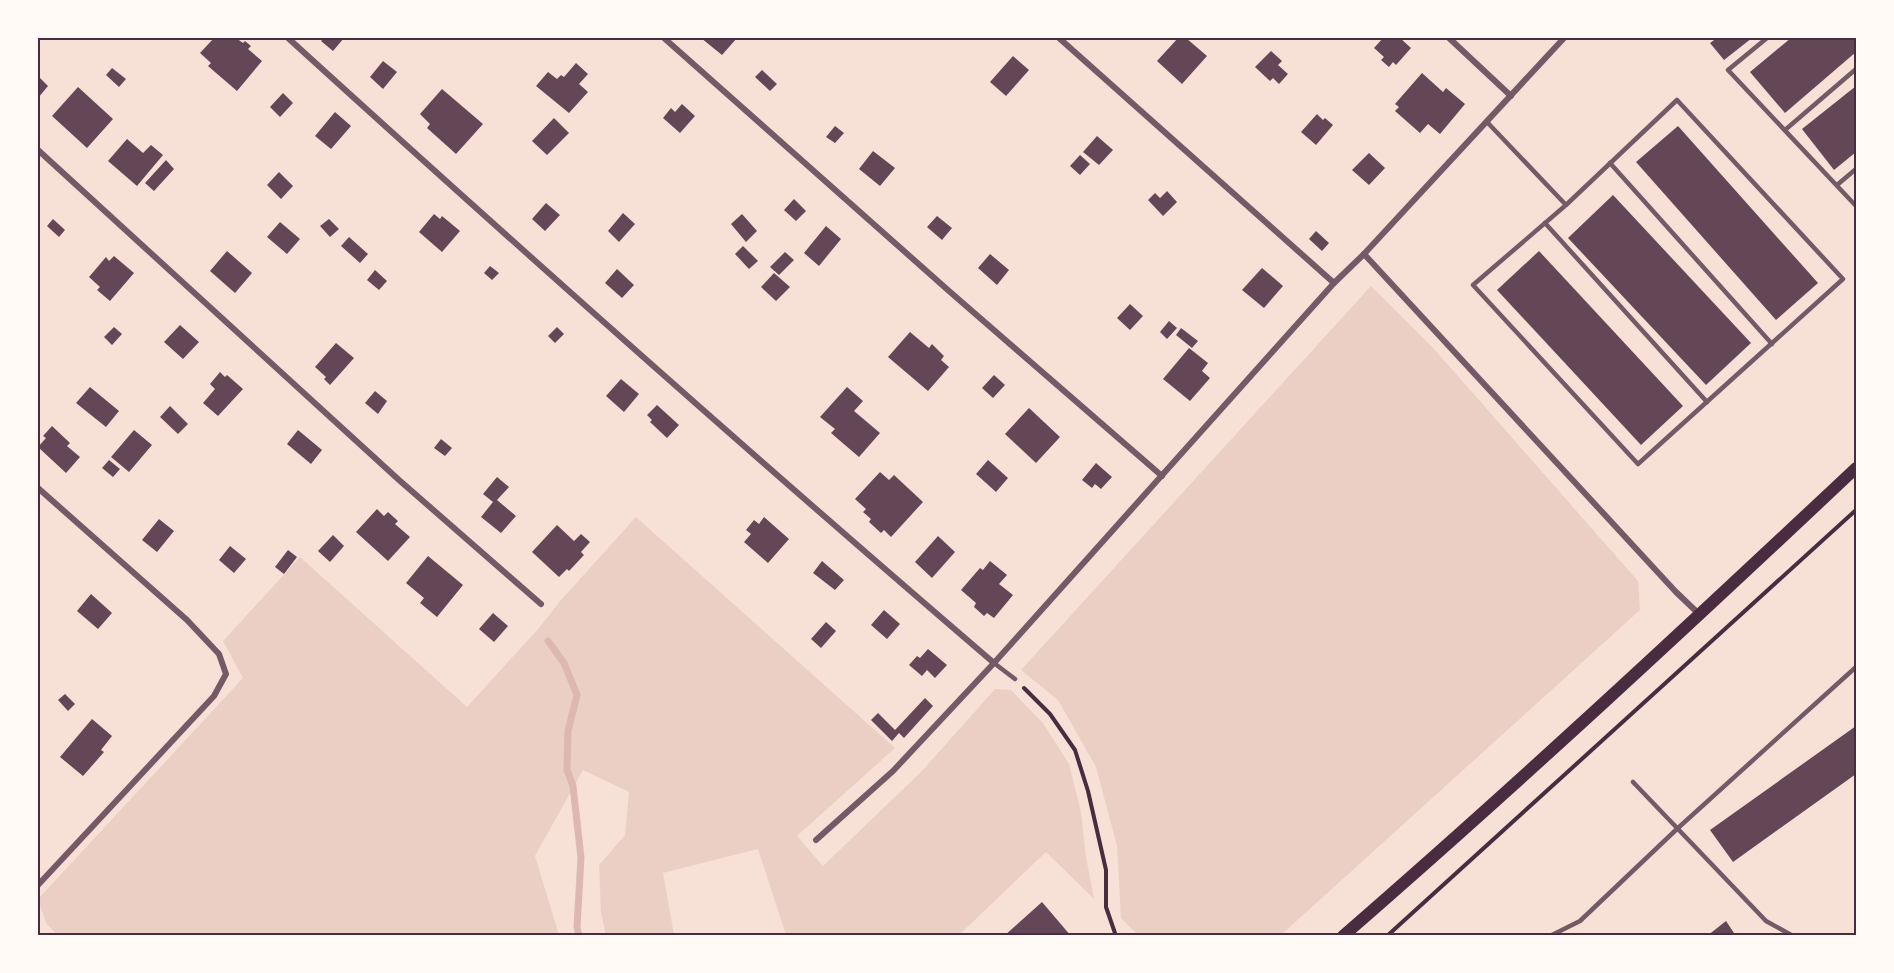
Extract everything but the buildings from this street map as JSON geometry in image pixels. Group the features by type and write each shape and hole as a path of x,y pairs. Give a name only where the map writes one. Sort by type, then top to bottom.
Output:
{"main road":[{"path":"1343,936 1458,836 1857,468"}],"street":[{"path":"288,38 571,294 829,522 994,663"},
{"path":"664,38 1162,476"},
{"path":"1059,38 1334,283"},
{"path":"1449,38 1511,96"},
{"path":"816,840 892,771 994,663 1334,283 1364,254 1564,38"},
{"path":"38,150 399,480 541,604"},
{"path":"1364,254 1676,592 1700,615"},
{"path":"38,489 187,620 219,654 226,674 214,696 38,885"}],"lane":[{"path":"1767,38 1728,70 1857,206"},
{"path":"1785,130 1857,69"},
{"path":"1677,100 1843,279 1638,464 1473,285 1566,206 1610,163 1677,100"},
{"path":"1487,122 1566,206"},
{"path":"1610,163 1772,344"},
{"path":"1837,185 1857,169"},
{"path":"1545,223 1707,402"},
{"path":"994,663 1015,679"},
{"path":"1550,936 1580,921 1678,828 1857,667"},
{"path":"1633,782 1766,921 1793,936"}],"path":[{"path":"1387,936 1857,510"},
{"path":"1015,679 1050,714 1075,750 1088,791 1106,870 1106,907 1116,936"}],"shaded area":[{"path":"1371,286 1435,350 1638,581 1640,610 1281,935 1138,935 1121,918 1117,846 1096,767 1058,700 1021,670"},
{"path":"636,517 895,748 797,836 823,866 922,771 995,689 1011,690 1043,723 1069,764 1081,812 1094,899 1046,852 959,935 786,935 758,849 663,873 674,935 606,935 601,913 599,865 625,835 629,792 583,770 535,856 559,935 58,936 46,923 38,899 243,678 223,641 300,557 467,707"}],"waterway":[{"path":"548,641 564,663 577,695 568,731 567,770 573,786 581,858 577,927 579,936"}]}
